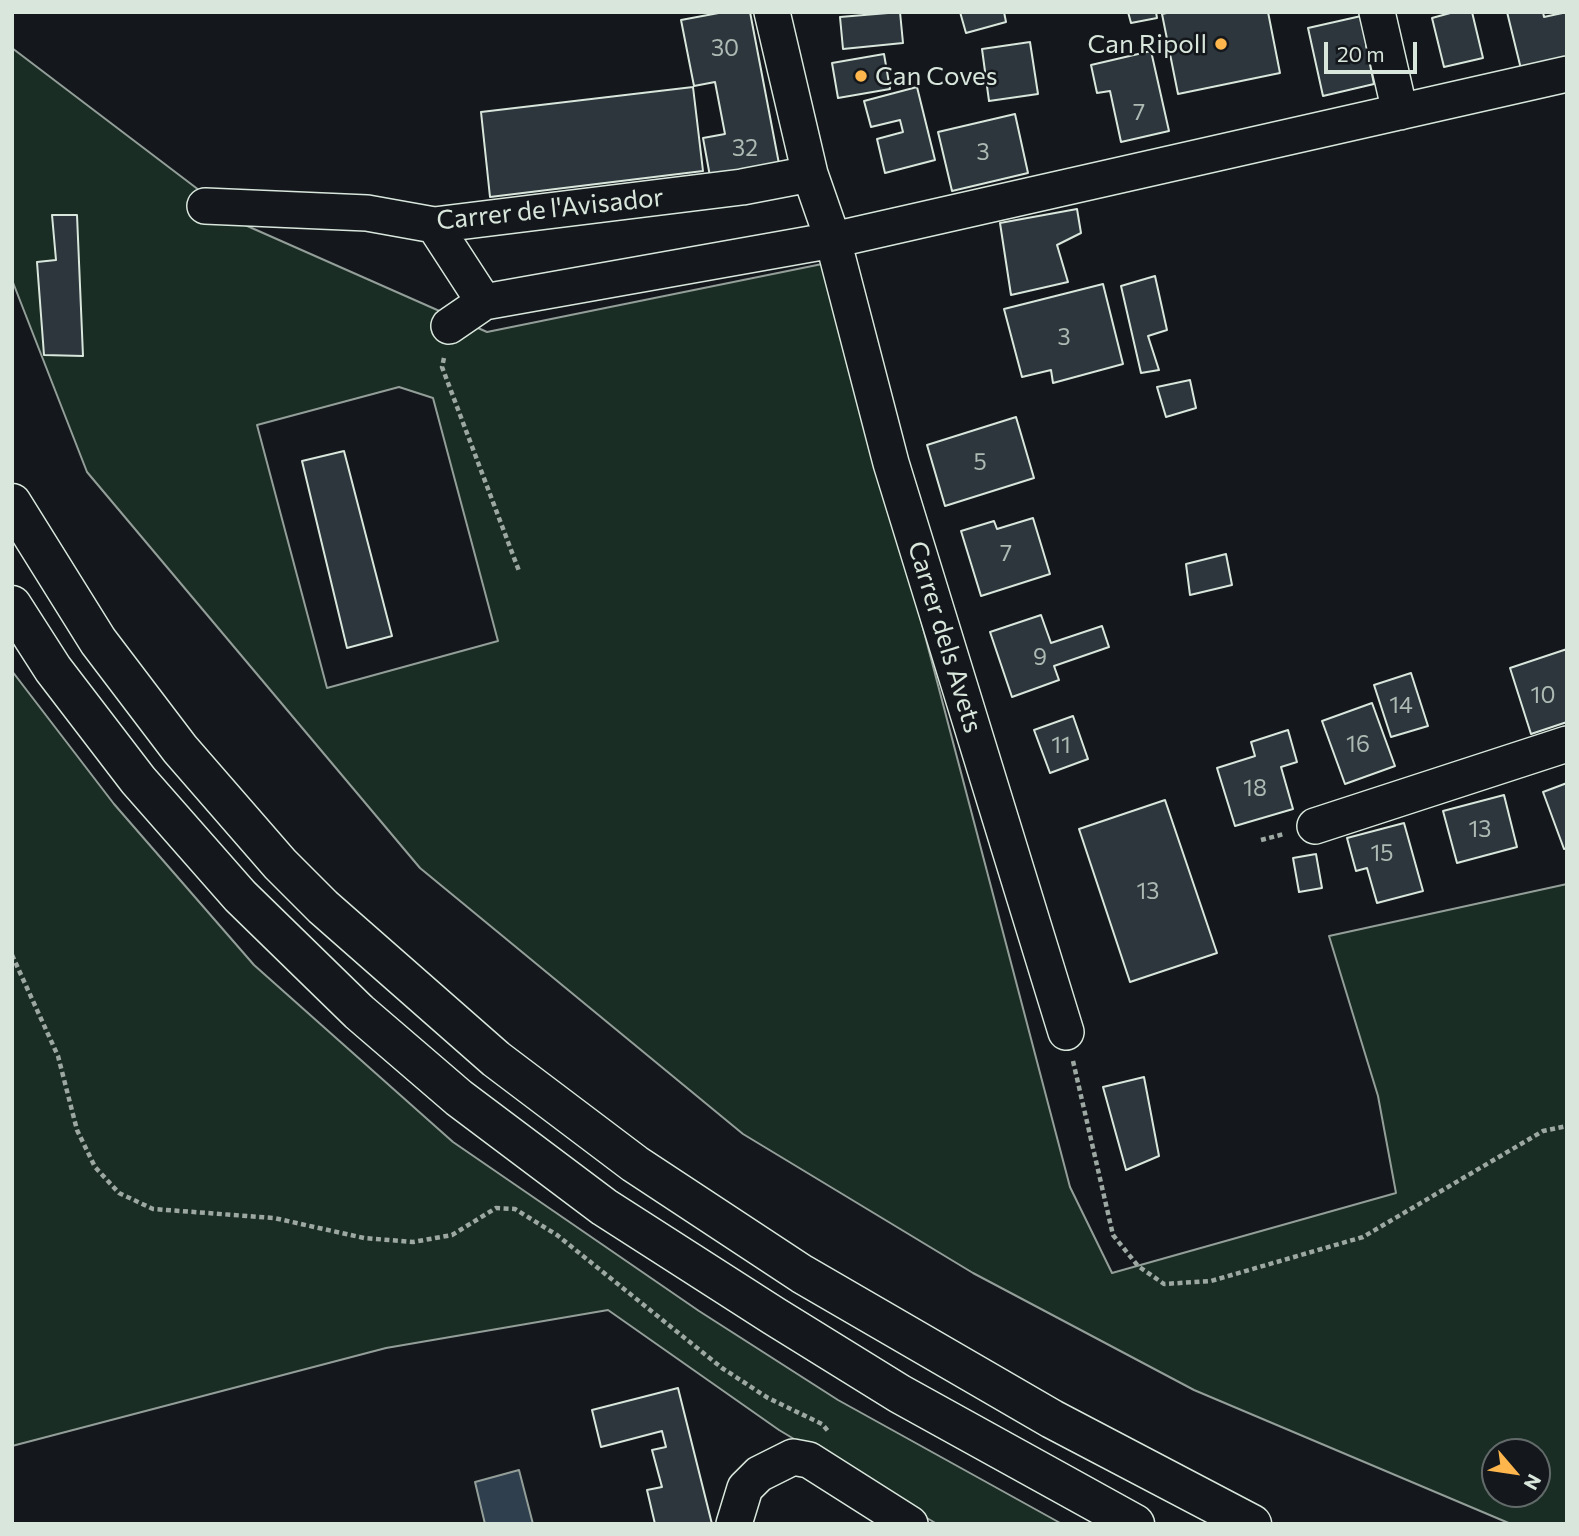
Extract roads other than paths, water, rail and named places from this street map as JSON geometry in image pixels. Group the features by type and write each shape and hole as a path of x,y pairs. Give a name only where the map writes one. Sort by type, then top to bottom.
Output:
{"highway":[{"path":"12,503 98,641 189,760 323,907 496,1059 635,1164 802,1274 1052,1419 1252,1524"},
{"path":"12,605 53,669 138,779 240,896 359,1012 459,1098 604,1207 775,1316 900,1394 1135,1524"}],"street":[{"name":"Carrer dels Avets","path":"772,12 810,174 833,240 891,463 1066,1032"},
{"path":"1377,12 1401,112"},
{"path":"449,326 484,302 833,240 1567,74"},
{"name":"Carrer de l'Avisador","path":"205,206 367,213 434,225 743,187 810,174"},
{"path":"434,225 484,302"},
{"path":"1315,826 1567,744"},
{"path":"734,1524 745,1488 759,1474 793,1457 809,1460 909,1524"}],"water":[{"path":"519,1470 533,1524 485,1524 475,1482"}],"place":[{"name":"Can Ripoll","path":"1221,44"},
{"name":"Can Coves","path":"861,76"}]}
